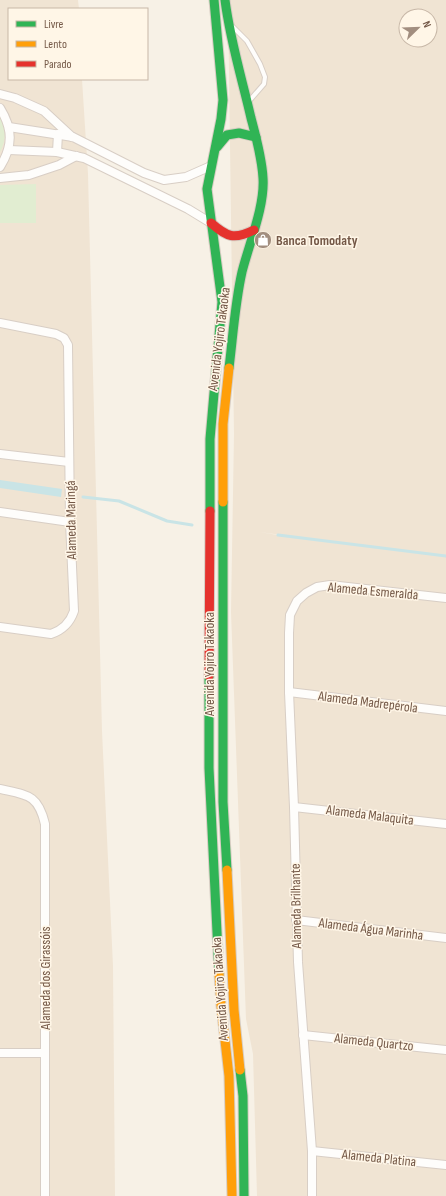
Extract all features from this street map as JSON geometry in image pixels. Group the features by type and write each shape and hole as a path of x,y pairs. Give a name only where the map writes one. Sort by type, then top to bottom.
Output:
{"main road":[{"name":"Avenida Yojiro Takaoka","path":"214,0 223,100 216,148 207,189 222,302 210,439 209,768 220,997 229,1076 232,1196"},
{"name":"Avenida Yojiro Takaoka","path":"225,0 228,23 262,164 263,188 254,230 242,273 237,302 223,424 223,802 234,1010 243,1096 244,1196"},
{"path":"216,148 227,135 239,133 256,136"},
{"path":"211,222 222,232 233,237 254,230"}],"street":[{"path":"0,94 16,98 44,111 73,137 144,173 164,180 186,177 211,166"},
{"path":"0,108 6,116 10,138 9,150 0,167"},
{"path":"9,127 73,137"},
{"path":"57,152 58,134"},
{"path":"9,150 57,152 84,158 211,222"},
{"path":"0,178 29,175 59,165 76,156"},
{"name":"Alameda Maringá","path":"0,323 44,330 64,338 68,344 70,522 74,611 69,623 58,632 51,634 0,627"},
{"path":"0,454 69,462"},
{"path":"0,512 70,522"},
{"name":"Alameda Esmeralda","path":"290,615 297,601 306,593 317,587 330,584 446,598"},
{"name":"Alameda Brilhante","path":"290,615 288,633 289,692 294,806 296,920 299,985 312,1151 312,1196"},
{"name":"Alameda Madrepérola","path":"289,692 446,711"},
{"name":"Alameda dos Girassóis","path":"0,789 21,794 38,803 42,811 45,824 45,1196"},
{"name":"Alameda Malaquita","path":"294,806 446,824"},
{"name":"Alameda Água Marinha","path":"296,920 446,938"},
{"name":"Alameda Quartzo","path":"303,1035 446,1050"},
{"path":"0,1053 45,1053"},
{"name":"Alameda Platina","path":"312,1151 446,1165"}],"lane":[{"path":"228,23 247,41 260,64 265,77 264,84 247,104"}],"shaded area":[{"path":"0,0 78,0 79,8 8,8 8,80 82,80 88,174 102,731 113,966 115,1196 0,1196"},
{"path":"228,0 446,0 446,1196 257,1196 253,1054 246,1019 231,612 234,434","holes":["259,532 365,546 278,535"]}],"green space":[{"path":"0,115 4,125 5,138 0,152"},
{"path":"36,184 36,223 0,223 0,185"}],"water":[{"path":"0,480 62,489 61,497 0,488"}],"waterway":[{"path":"83,497 119,501 167,521 192,525"},
{"path":"278,535 446,556"}],"traffic: fast":[{"path":"210,511 210,439 222,302 207,189 221,119 223,100 214,0"},
{"path":"225,0 233,45 258,148 263,178 262,201 242,272 229,368"},
{"path":"217,147 227,135 239,133 256,137"},
{"path":"223,502 223,802 227,870"},
{"path":"209,676 209,768 219,973"},
{"path":"240,1070 243,1096 244,1196"}],"traffic: slow":[{"path":"223,502 223,424 229,368"},
{"path":"227,870 234,1010 240,1070"},
{"path":"219,973 229,1076 232,1196"}],"traffic: jam":[{"path":"211,223 231,236 241,235 254,230"},
{"path":"209,676 210,511"}],"place":[{"name":"Banca Tomodaty","path":"263,240"}]}
